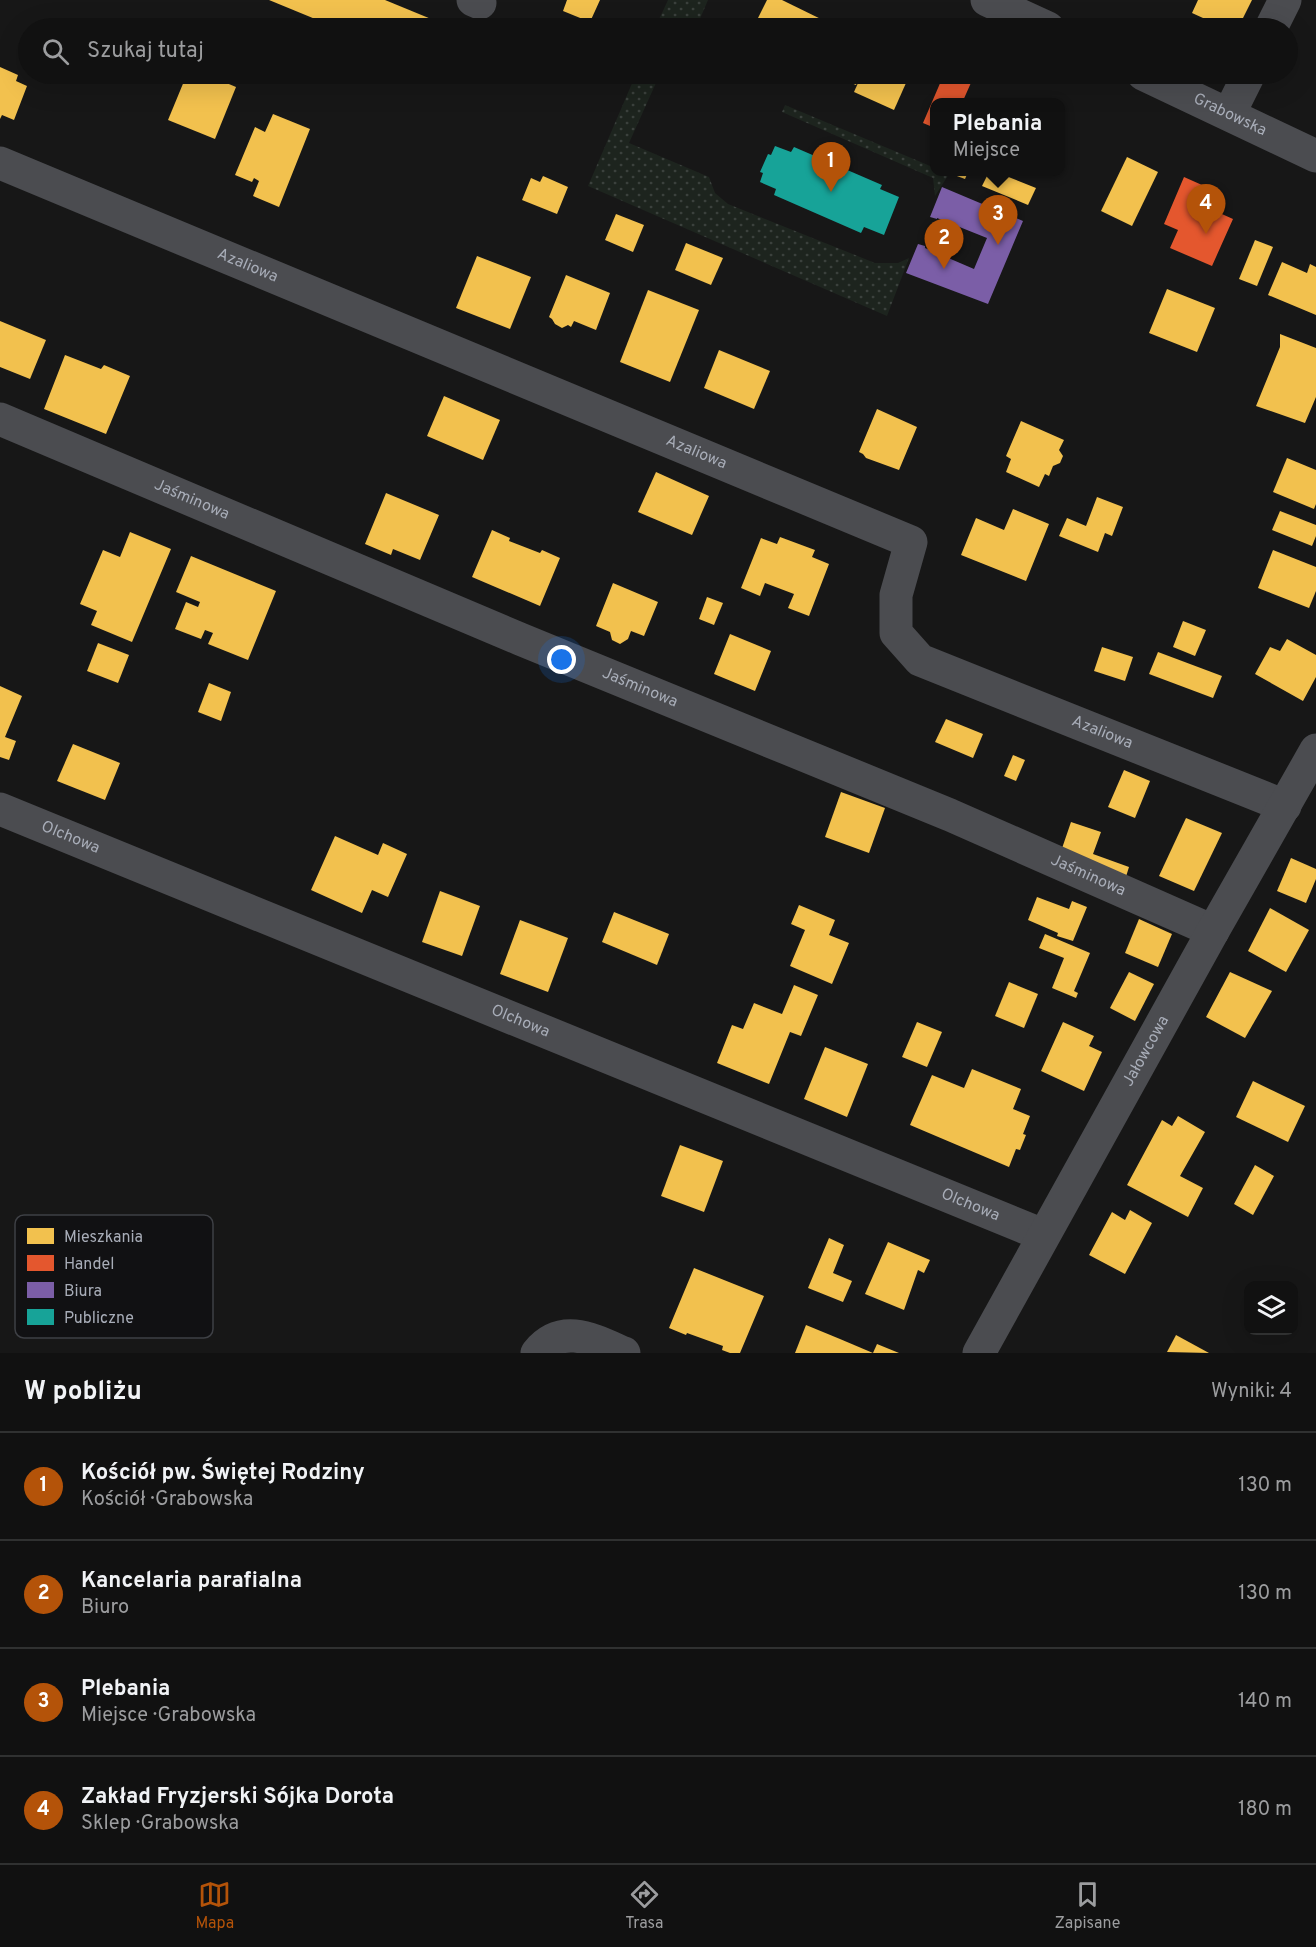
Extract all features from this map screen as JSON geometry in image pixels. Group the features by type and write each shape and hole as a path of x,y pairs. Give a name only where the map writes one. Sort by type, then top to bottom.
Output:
{"street":[{"path":"987,0 1045,18"},
{"path":"1276,18 1285,0"},
{"name":"Grabowska","path":"1164,84 1316,156"},
{"path":"1229,114 1244,84"},
{"name":"Azaliowa","path":"0,163 911,542 896,595 896,633 920,660 1285,806"},
{"name":"Jaśminowa","path":"0,419 520,639 950,814 1213,931"},
{"name":"Jałowcowa","path":"979,1353 1043,1234 1316,750"},
{"name":"Olchowa","path":"0,810 1043,1234"},
{"path":"550,1344 589,1337 624,1353"}],"shaded area":[{"path":"668,0 708,0 700,18 660,18"},
{"path":"632,84 656,84 629,143 709,177 715,193 728,204 875,263 898,263 909,258 887,316 588,186"},
{"path":"785,105 930,166 930,176 948,176 935,196 933,178 782,112"}],"building: Mieszkania":[{"path":"269,0 385,0 429,18 313,18"},
{"path":"567,0 600,0 592,18 580,18 563,11"},
{"path":"767,0 782,0 819,18 758,18"},
{"path":"1198,0 1252,0 1243,18 1203,18 1192,13"},
{"path":"0,67 18,75 16,81 18,84 27,86 14,120 2,115 0,119"},
{"path":"183,84 229,84 236,87 215,139 168,120"},
{"path":"858,84 906,84 894,110 854,92"},
{"path":"273,114 310,129 279,207 253,196 259,181 254,178 252,182 235,175 255,127 265,132"},
{"path":"1127,157 1158,172 1132,226 1101,211"},
{"path":"543,176 568,187 557,214 522,200 531,178 540,182"},
{"path":"987,176 1006,176 1036,188 1028,205 982,186"},
{"path":"616,214 644,225 633,252 605,240"},
{"path":"1255,240 1273,247 1257,286 1239,279"},
{"path":"686,243 723,258 711,285 675,270"},
{"path":"477,256 531,277 510,329 456,308"},
{"path":"1282,262 1307,273 1310,264 1316,267 1316,315 1268,295"},
{"path":"566,275 610,293 596,330 574,321 571,327 568,325 562,328 549,317"},
{"path":"1167,289 1215,308 1197,352 1149,333"},
{"path":"648,290 699,310 670,382 620,362"},
{"path":"0,321 46,340 30,379 0,367"},
{"path":"1280,334 1316,348 1316,397 1305,423 1256,406 1280,347"},
{"path":"719,350 770,371 754,409 704,388"},
{"path":"65,355 101,369 104,365 130,376 106,434 44,409"},
{"path":"444,396 500,420 483,460 427,436"},
{"path":"877,409 917,427 899,470 866,458 859,452"},
{"path":"1021,421 1064,440 1059,450 1063,456 1060,463 1053,466 1049,476 1045,474 1039,487 1006,472 1011,459 1006,456"},
{"path":"1287,458 1316,470 1314,509 1273,492"},
{"path":"656,472 709,496 692,535 638,512"},
{"path":"386,493 439,515 420,560 393,549 391,555 365,544"},
{"path":"1097,497 1123,507 1112,536 1105,533 1098,552 1059,536 1067,518 1086,526"},
{"path":"1013,509 1049,524 1026,581 961,555 976,518 1004,530"},
{"path":"1280,511 1316,525 1316,536 1312,546 1272,530"},
{"path":"492,530 510,538 509,541 540,553 542,550 560,558 540,606 472,577"},
{"path":"130,532 171,549 132,642 91,625 97,611 80,604 103,550 120,557"},
{"path":"780,537 815,550 812,557 829,564 809,616 788,608 794,594 765,583 760,596 741,588 761,538 777,544"},
{"path":"1273,550 1316,567 1316,591 1309,608 1258,588"},
{"path":"191,556 276,591 248,660 208,644 213,633 205,630 201,639 175,629 186,602 198,607 200,602 176,592"},
{"path":"613,583 658,602 644,636 631,631 628,639 620,644 612,640 610,632 596,626"},
{"path":"707,597 723,603 714,625 699,619"},
{"path":"1183,621 1206,630 1195,656 1173,647"},
{"path":"730,634 771,651 755,691 714,674"},
{"path":"1287,639 1316,655 1316,677 1303,701 1255,674 1270,647 1280,651"},
{"path":"98,643 129,655 118,683 87,671"},
{"path":"1102,647 1133,657 1125,681 1094,671"},
{"path":"1158,652 1222,676 1213,698 1149,674"},
{"path":"209,683 231,692 221,721 198,712"},
{"path":"0,686 22,696 5,737 16,741 9,760 0,757"},
{"path":"946,719 983,734 973,758 935,742"},
{"path":"73,744 120,763 105,800 57,781"},
{"path":"1013,755 1025,760 1016,781 1004,776"},
{"path":"1124,770 1150,781 1135,818 1108,807"},
{"path":"841,792 885,808 869,853 825,837"},
{"path":"1186,818 1222,833 1194,891 1159,876"},
{"path":"1071,822 1101,832 1093,854 1129,867 1124,883 1058,860"},
{"path":"335,836 378,855 383,843 407,854 388,897 372,890 362,913 311,890"},
{"path":"1291,858 1316,869 1316,879 1306,903 1277,891"},
{"path":"440,891 480,906 462,956 422,942"},
{"path":"1037,897 1069,909 1072,901 1087,907 1073,941 1057,936 1058,933 1028,920"},
{"path":"799,905 835,920 829,935 849,943 832,984 790,966 805,930 791,924"},
{"path":"1270,908 1309,930 1286,972 1248,951"},
{"path":"614,912 669,934 657,965 602,942"},
{"path":"1139,919 1172,934 1158,967 1125,953"},
{"path":"520,920 568,938 548,992 500,974"},
{"path":"1045,934 1090,953 1074,991 1078,993 1076,998 1052,988 1064,958 1039,948"},
{"path":"1129,972 1154,984 1135,1021 1110,1008"},
{"path":"1230,972 1272,991 1245,1038 1206,1017"},
{"path":"1009,982 1038,994 1024,1028 995,1016"},
{"path":"794,985 818,995 801,1036 790,1032 769,1084 717,1063 732,1025 743,1029 754,1003 782,1014"},
{"path":"917,1022 942,1032 927,1067 902,1057"},
{"path":"1063,1022 1094,1036 1089,1046 1102,1052 1084,1091 1041,1071"},
{"path":"825,1047 868,1064 847,1117 804,1099"},
{"path":"972,1069 1021,1089 1013,1109 1030,1116 1020,1150 1016,1149 1009,1167 910,1125 932,1075 964,1088"},
{"path":"1253,1081 1305,1106 1288,1142 1236,1117"},
{"path":"1178,1116 1205,1132 1180,1176 1203,1188 1188,1217 1127,1185 1162,1120 1172,1126"},
{"path":"680,1145 723,1161 704,1212 661,1196"},
{"path":"1255,1165 1274,1176 1253,1215 1234,1204"},
{"path":"1130,1210 1152,1223 1125,1274 1089,1255 1112,1212 1125,1220"},
{"path":"829,1238 844,1245 833,1273 852,1281 843,1302 808,1288"},
{"path":"888,1242 930,1260 924,1273 918,1270 904,1310 865,1294"},
{"path":"694,1268 764,1296 740,1353 730,1353 722,1350 723,1346 669,1328"},
{"path":"806,1325 840,1339 873,1353 795,1353"},
{"path":"1176,1335 1209,1353 1167,1352"},
{"path":"877,1344 899,1353 873,1353"}],"building: Handel":[{"path":"940,84 970,84 964,98 934,98"},
{"path":"930,107 930,126 923,123"},
{"path":"1184,177 1202,185 1195,202 1233,219 1212,266 1170,248 1178,230 1164,224"}],"building: Biura":[{"path":"942,187 1023,221 988,304 906,273 918,244 974,269 987,238 930,217"}],"building: Publiczne":[{"path":"775,146 791,152 794,147 882,185 880,189 899,197 884,235 864,227 861,233 774,195 776,189 760,182 763,173 760,172 768,154 771,155"}],"place":[{"name":"Kościół pw. Świętej Rodziny","path":"831,192"},
{"name":"Zakład Fryzjerski Sójka Dorota","path":"1206,234"},
{"name":"Plebania","path":"998,245"},
{"name":"Kancelaria parafialna","path":"944,269"}]}
